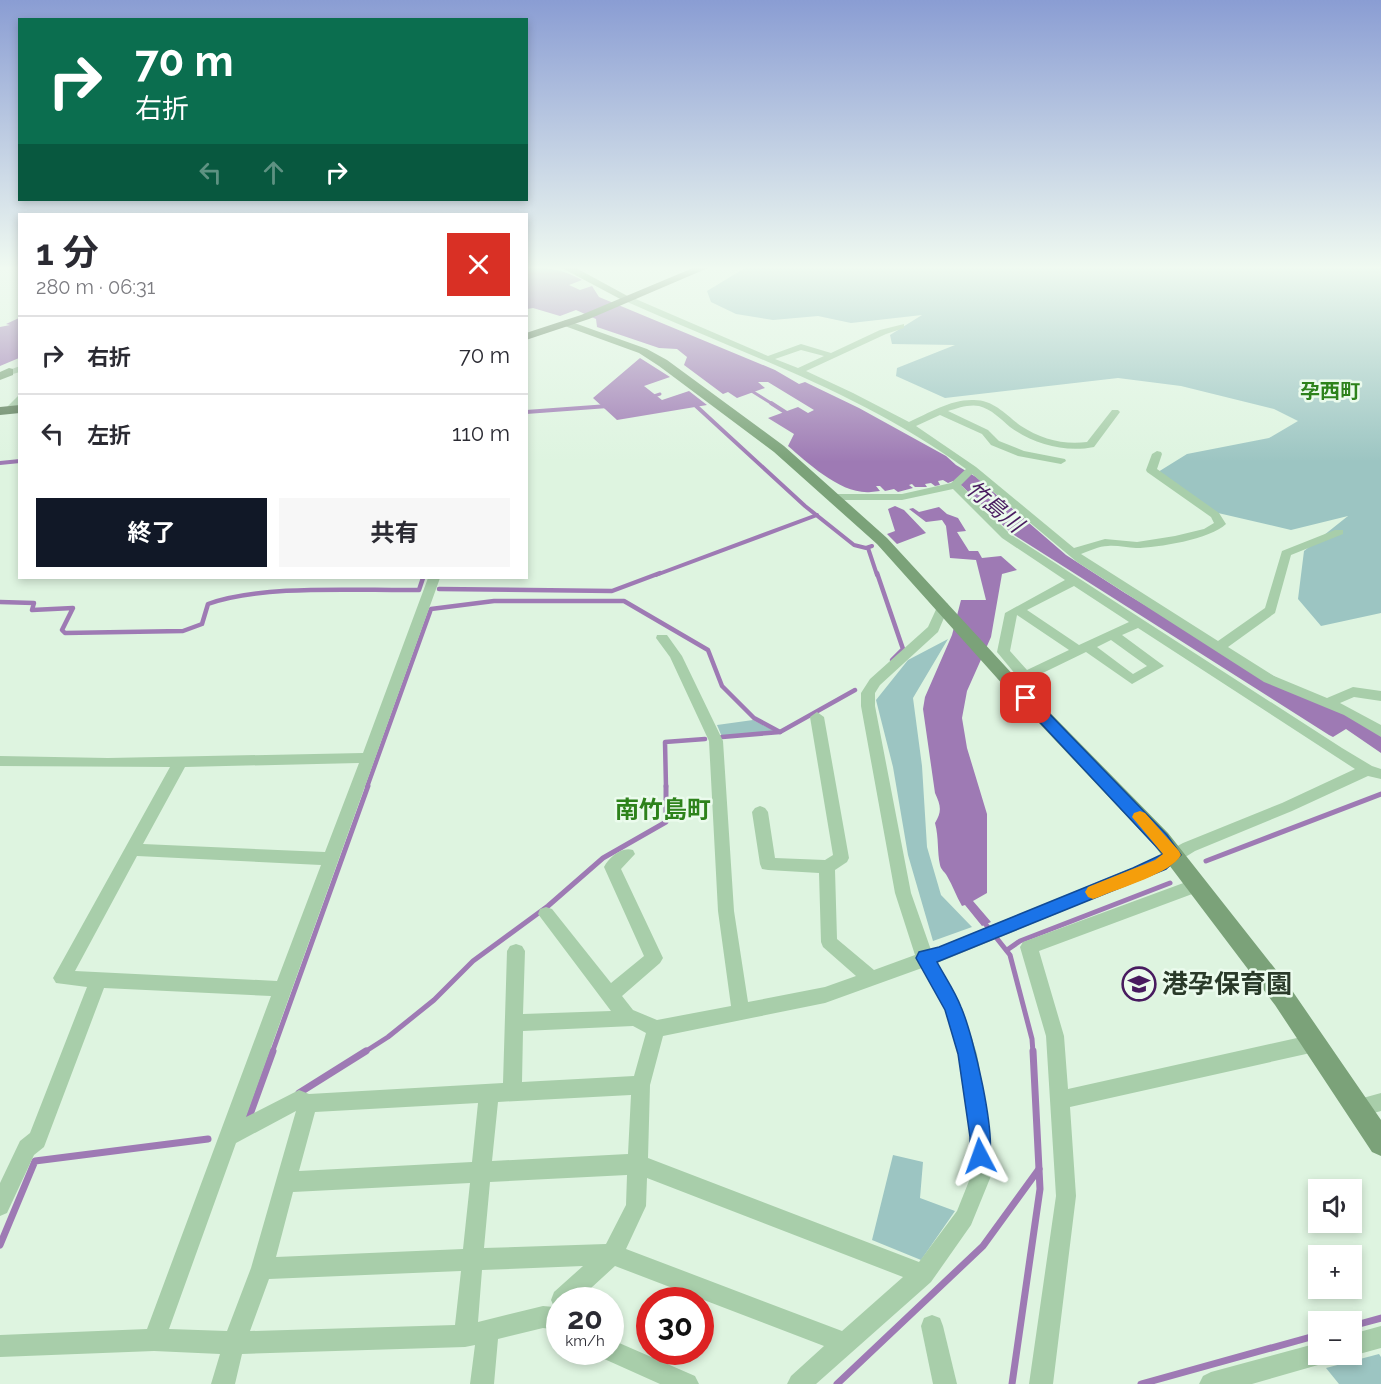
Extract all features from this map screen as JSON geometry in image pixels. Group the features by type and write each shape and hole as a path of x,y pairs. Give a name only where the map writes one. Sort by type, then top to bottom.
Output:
{"street":[{"path":"592,333 642,351 663,363 779,449 882,541 993,663 1017,679 1161,839 1247,948 1315,1044 1370,1105 1381,1143"},
{"path":"702,333 797,372 910,425 940,444 1072,553 1269,679 1365,720 1381,732"},
{"path":"797,372 882,333"},
{"path":"765,359 801,347 832,356"},
{"path":"910,425 965,403 984,404 1000,411 1008,420 1030,435 1074,448 1090,445 1115,412"},
{"path":"941,412 985,432 995,443 1023,454 1061,461"},
{"path":"1072,553 1104,542 1137,545 1175,539 1208,531 1220,524 1215,515 1151,470 1157,454"},
{"path":"834,497 902,497 956,484 971,470"},
{"path":"956,484 1001,532 1374,772"},
{"path":"1219,647 1271,610 1286,553 1339,532"},
{"path":"154,1340 434,579"},
{"path":"1017,679 1003,652 1011,614 1073,580"},
{"path":"799,1384 923,1274 964,1218 981,1176 980,1137 968,1054 933,956 903,893 868,706 868,693 875,682 934,629 945,608"},
{"path":"1018,610 1132,680 1157,666 1114,636"},
{"path":"1017,679 1114,636 1139,622"},
{"path":"662,638 676,656 716,741 726,910 741,1012"},
{"path":"1328,703 1353,692 1381,696"},
{"path":"760,812 768,864 827,867 841,858 817,717"},
{"path":"0,761 108,763 366,758"},
{"path":"181,762 63,978 282,989"},
{"path":"514,1023 635,1018 656,1029 825,995 1011,926 1160,864 1173,855 1374,772"},
{"path":"132,850 329,859"},
{"path":"610,995 654,958 612,867 627,854"},
{"path":"827,867 829,942 871,978"},
{"path":"1041,1384 1066,1202 1055,1036 1029,947 1197,885"},
{"path":"546,914 628,1018"},
{"path":"512,1091 516,951"},
{"path":"0,1206 27,1148 37,1140 98,980"},
{"path":"579,1287 612,1254 636,1206 641,1085 656,1029"},
{"path":"1060,1100 1315,1044"},
{"path":"228,1137 299,1099 308,1103 641,1085"},
{"path":"483,1383 476,1334 472,1260 489,1092"},
{"path":"223,1384 234,1343 262,1268 308,1103"},
{"path":"286,1182 638,1164 923,1274"},
{"path":"262,1268 612,1254 845,1343"},
{"path":"0,1346 154,1340 234,1343 476,1334 546,1313"},
{"path":"932,1326 945,1384"},
{"path":"1362,1342 1381,1337"},
{"path":"624,1356 687,1384"},
{"path":"1211,1384 1308,1357"}],"shaded area":[{"path":"894,333 1381,333 1381,613 1321,626 1298,599 1304,551 1348,516 1291,530 1218,513 1158,472 1187,454 1269,438 1298,421 1274,409 1181,386 1118,378 945,398 896,376 897,368 955,345 892,344 890,335"},
{"path":"948,639 913,698 922,766 927,847 941,895 972,927 933,941 908,855 893,767 876,700 908,660"},
{"path":"753,720 775,731 722,737 717,725"},
{"path":"893,1155 923,1162 920,1198 955,1211 921,1260 872,1240"},
{"path":"1379,1354 1381,1384 1339,1384 1326,1368 1337,1365 1362,1365 1362,1358"}],"water":[{"path":"0,333 18,333 18,358 0,366"},
{"name":"竹島川","path":"613,333 685,333 775,370 799,384 805,382 859,408 946,456 976,477 1066,555 1125,593 1193,634 1346,714 1381,736 1381,753 1346,729 1333,737 1329,735 1011,533 962,486 953,481 948,483 943,480 938,481 940,485 935,486 931,483 925,484 927,487 915,487 912,484 909,485 913,488 898,492 894,489 885,491 880,486 876,486 880,491 860,492 837,483 788,446 794,434 768,418 798,407 808,413 814,410 768,382 758,382 765,388 737,398 728,392 723,394 684,365 687,357 677,349 659,348"},
{"path":"640,358 670,377 644,386 662,400 689,391 707,405 617,420 593,398"},
{"path":"895,506 904,510 926,533 897,544 887,534 895,531 888,509"},
{"path":"939,507 947,514 958,518 966,531 957,532 969,551 978,551 982,558 1001,556 1017,570 1002,574 991,637 967,691 962,718 967,748 987,814 987,893 973,901 991,922 982,926 965,905 962,906 940,865 935,823 940,808 935,793 923,709 925,697 952,635 961,600 986,600 976,560 950,558 946,526 942,520 926,522 909,509 913,508 919,512"}],"waterway":[{"path":"750,390 774,405"},
{"path":"651,397 660,394"},
{"path":"771,403 788,414"},
{"path":"695,405 817,515"},
{"path":"528,412 608,406"},
{"path":"0,463 18,461"},
{"path":"656,575 817,515"},
{"path":"817,515 854,545 866,548 872,546"},
{"path":"868,548 877,575"},
{"path":"439,589 612,591 660,573"},
{"path":"877,573 903,649 892,660"},
{"path":"0,602 34,603 32,610 73,608 62,630 65,633 183,631 202,624 208,604 230,598 283,591 419,590 423,579"},
{"path":"367,787 431,609 494,601 624,601 708,650 722,686 754,718 780,732"},
{"path":"780,732 855,690"},
{"path":"722,737 780,732"},
{"path":"666,787 665,742 705,739"},
{"path":"272,1053 368,786"},
{"path":"363,1053 388,1037 434,1000 473,961 548,906 603,858 666,822 666,787"},
{"path":"1206,861 1381,794"},
{"path":"1007,950 1020,941 1170,883"},
{"path":"983,921 1010,955 1032,1039 1033,1053"},
{"path":"248,1120 273,1051"},
{"path":"299,1093 366,1051"},
{"path":"1033,1051 1039,1169"},
{"path":"0,1245 35,1161 208,1139"},
{"path":"837,1384 983,1246 1039,1169"},
{"path":"1012,1384 1040,1189 1039,1169"},
{"path":"1362,1323 1381,1318"},
{"path":"1141,1384 1308,1338"}],"slow traffic":[{"path":"1093,892 1160,864 1173,855 1140,817"}],"place":[{"name":"港孕保育園","path":"1139,984"}],"district":[{"name":"孕西町","path":"1330,391"},
{"name":"南竹島町","path":"663,810"}],"route":[{"path":"980,1156 980,1137 968,1054 953,1008 925,958 1011,926 1139,873 1160,864 1173,855 1161,839 1026,698"}]}
